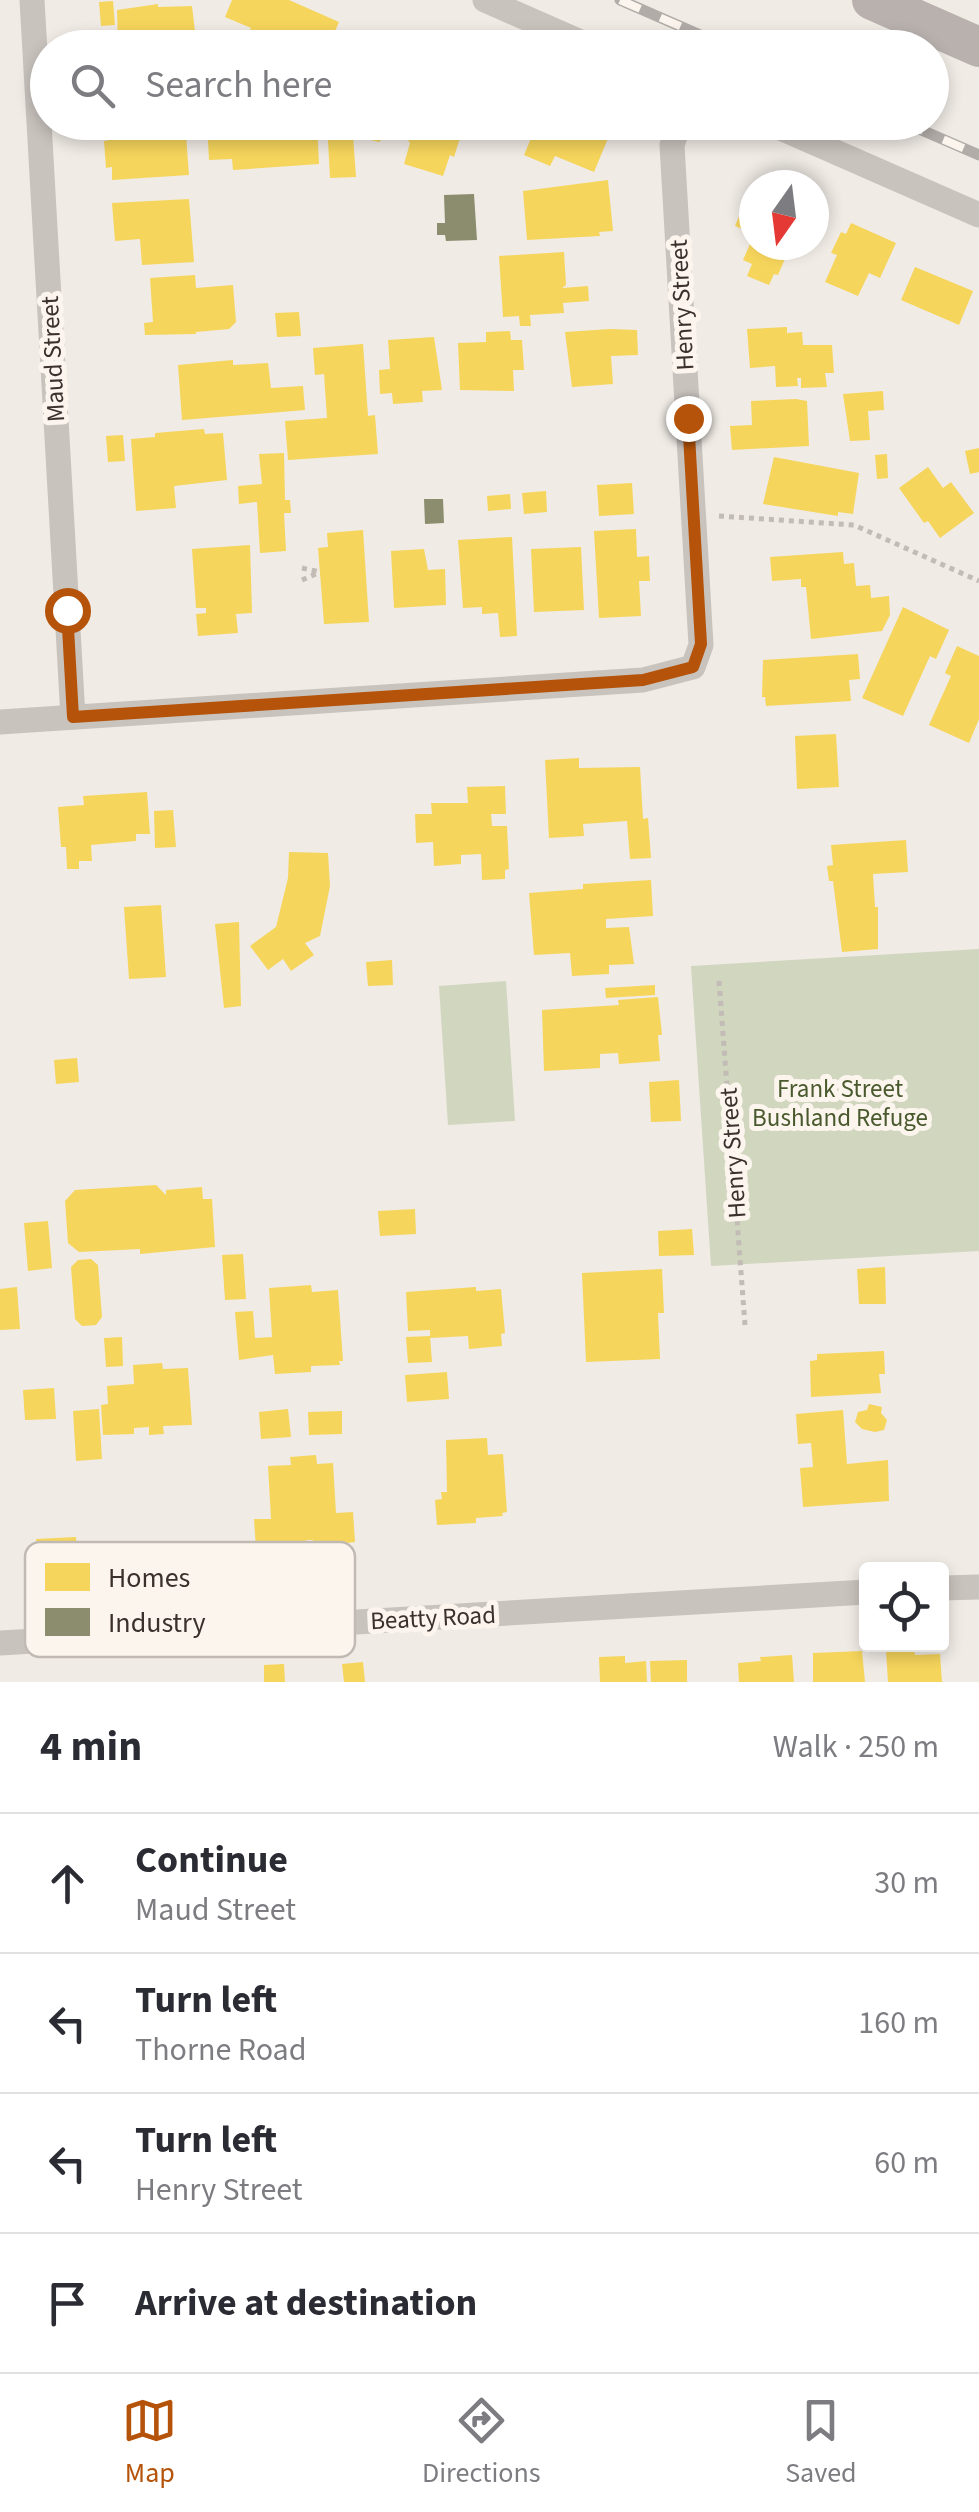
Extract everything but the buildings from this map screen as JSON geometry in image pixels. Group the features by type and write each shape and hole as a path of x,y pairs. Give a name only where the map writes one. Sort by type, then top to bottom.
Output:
{"main road":[{"path":"872,0 940,30"},
{"path":"949,34 979,47"}],"street":[{"name":"Maud Street","path":"32,0 34,30"},
{"path":"485,0 553,30"},
{"name":"Maud Street","path":"40,140 73,717"},
{"name":"Henry Street","path":"73,717 643,680 693,667 701,644 674,140"},
{"path":"809,140 979,214"},
{"path":"0,722 73,717"},
{"path":"949,1588 979,1587"},
{"name":"Beatty Road","path":"355,1622 859,1592"},
{"name":"Beatty Road","path":"0,1643 25,1642"}],"path":[{"path":"693,514 854,525 979,581"},
{"path":"302,568 319,572 302,580"},
{"name":"Henry Street","path":"719,981 745,1325"}],"green space":[{"name":"Frank Street Bushland Refuge","path":"979,949 979,1251 711,1266 691,966"},
{"path":"506,981 515,1121 448,1125 439,986"}],"railway":[{"path":"620,0 689,30"},
{"path":"944,140 979,155"}],"route":[{"path":"67,610 73,717 643,680 693,667 701,644 688,418"}]}
